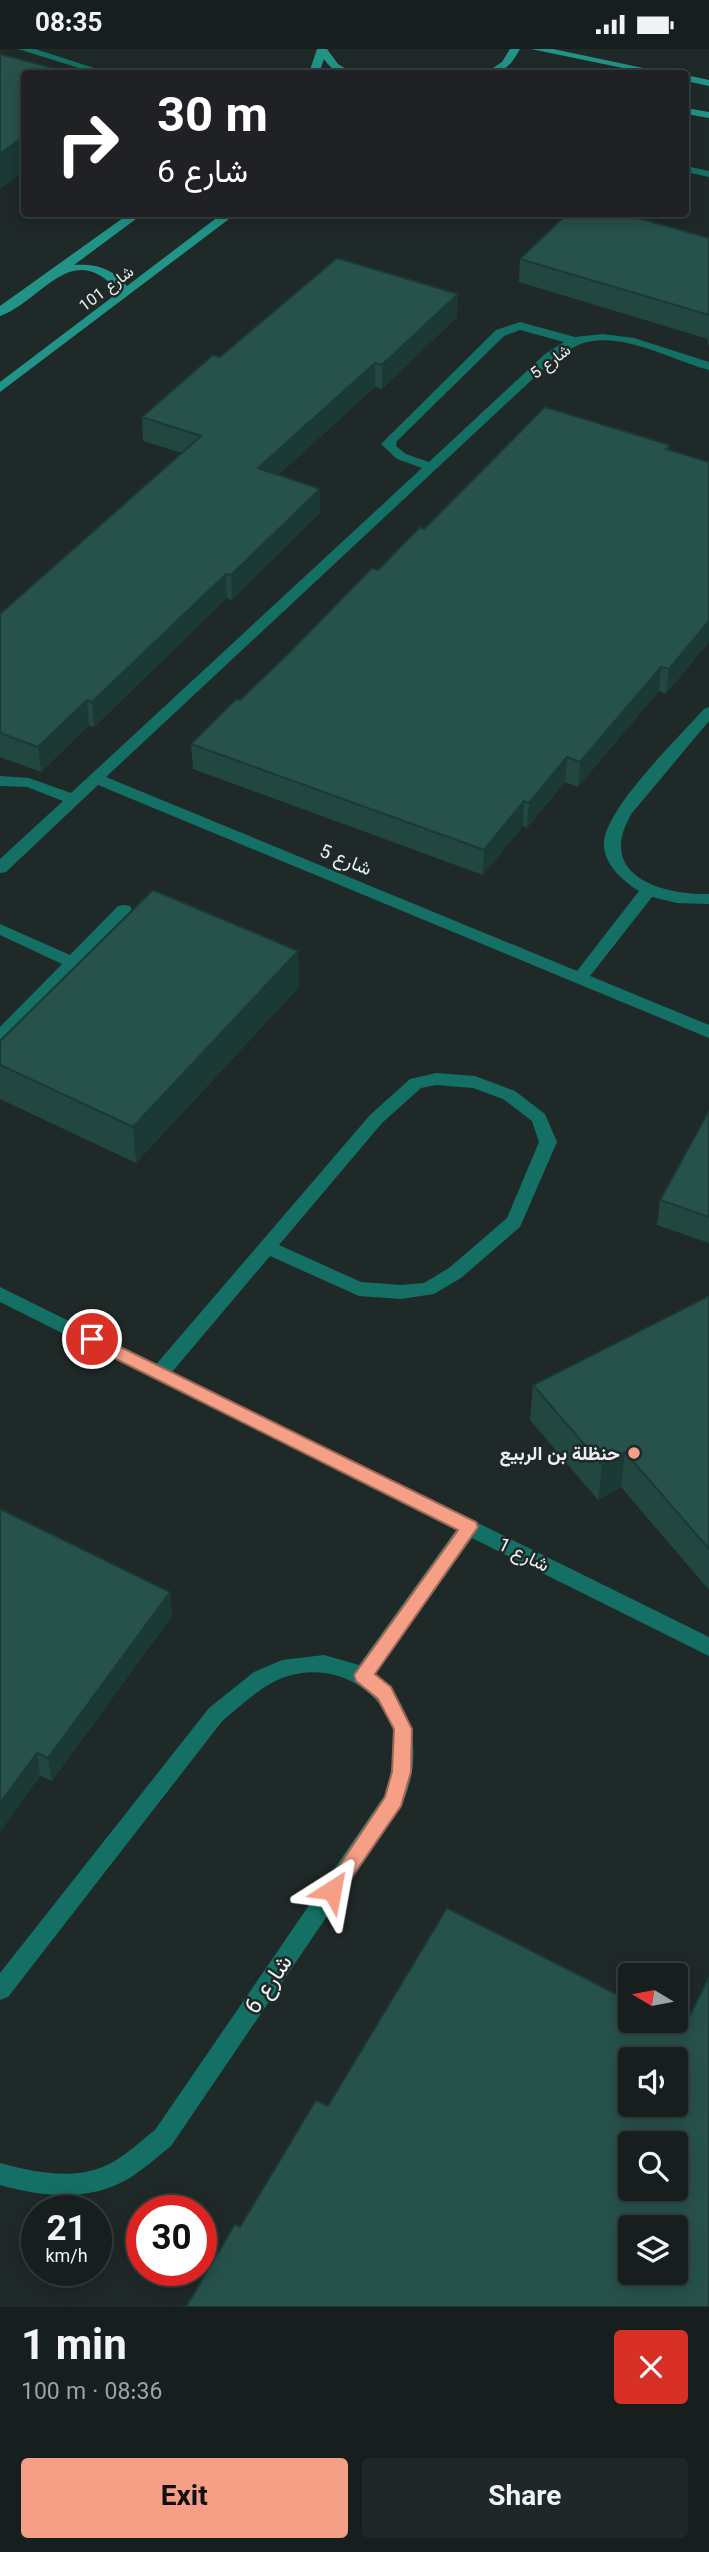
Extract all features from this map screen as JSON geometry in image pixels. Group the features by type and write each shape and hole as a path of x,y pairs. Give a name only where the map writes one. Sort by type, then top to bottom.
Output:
{"street":[{"path":"23,49 95,70"},
{"path":"315,70 322,49"},
{"path":"322,49 334,66 342,70"},
{"path":"496,70 506,64 515,49"},
{"path":"536,49 646,70"},
{"path":"689,79 709,82"},
{"path":"689,112 709,115"},
{"path":"689,170 709,174"},
{"path":"0,312 132,217"},
{"name":"شارع 101","path":"0,388 226,217"},
{"path":"59,269 96,268 110,273 126,293"},
{"name":"شارع 5","path":"432,467 400,456 392,451 388,444 500,333 520,326 577,342"},
{"name":"شارع 5","path":"0,868 549,358 586,338 628,341 709,366"},
{"path":"709,712 621,817 612,840 615,861 637,884 682,899 709,899"},
{"path":"0,781 14,779 27,782 74,800"},
{"name":"شارع 5","path":"97,779 709,1032"},
{"path":"580,978 649,890"},
{"path":"0,1037 124,910"},
{"path":"0,929 73,963"},
{"path":"160,1373 376,1118 416,1083 436,1079 475,1081 509,1095 539,1118 548,1143 514,1222 455,1273 428,1289 359,1289 267,1247"},
{"name":"شارع 1","path":"0,1294 709,1647"},
{"path":"363,1675 469,1527"},
{"name":"شارع 6","path":"0,1990 216,1714 254,1683 292,1666 330,1664 363,1675 384,1693 403,1729 402,1772 394,1800 163,2138 114,2174 64,2186 23,2181 0,2174"}],"building":[{"path":"0,54 61,70 21,70 21,138 0,154"},
{"path":"564,217 634,217 709,238 709,315 520,259"},
{"path":"337,258 458,294 382,365 375,363 258,468 320,489 231,575 226,574 92,702 87,700 38,747 0,733 0,614 201,436 142,417 213,355 220,357"},
{"path":"545,407 670,445 666,449 709,462 709,621 669,669 661,667 580,762 567,757 529,803 524,801 484,850 191,744 236,699 240,700 288,654 372,568 378,570 420,527 424,529"},
{"path":"153,890 298,951 133,1127 0,1065 0,1041"},
{"path":"709,1111 709,1217 660,1200"},
{"name":"حنظلة بن الربيع","path":"709,1296 709,1549 625,1452 602,1465 533,1385"},
{"path":"0,1509 170,1592 48,1758 37,1753 0,1803"},
{"path":"447,1908 618,1995 618,2033 688,2033 688,2019 709,1977 709,2307 186,2307 198,2286 217,2286 217,2254 235,2224 240,2227 316,2100 328,2106"}],"place":[{"name":"حنظلة بن الربيع","path":"634,1453"}],"route":[{"path":"92,1339 469,1527 363,1675 384,1693 403,1729 402,1772 394,1800 332,1890"}]}
